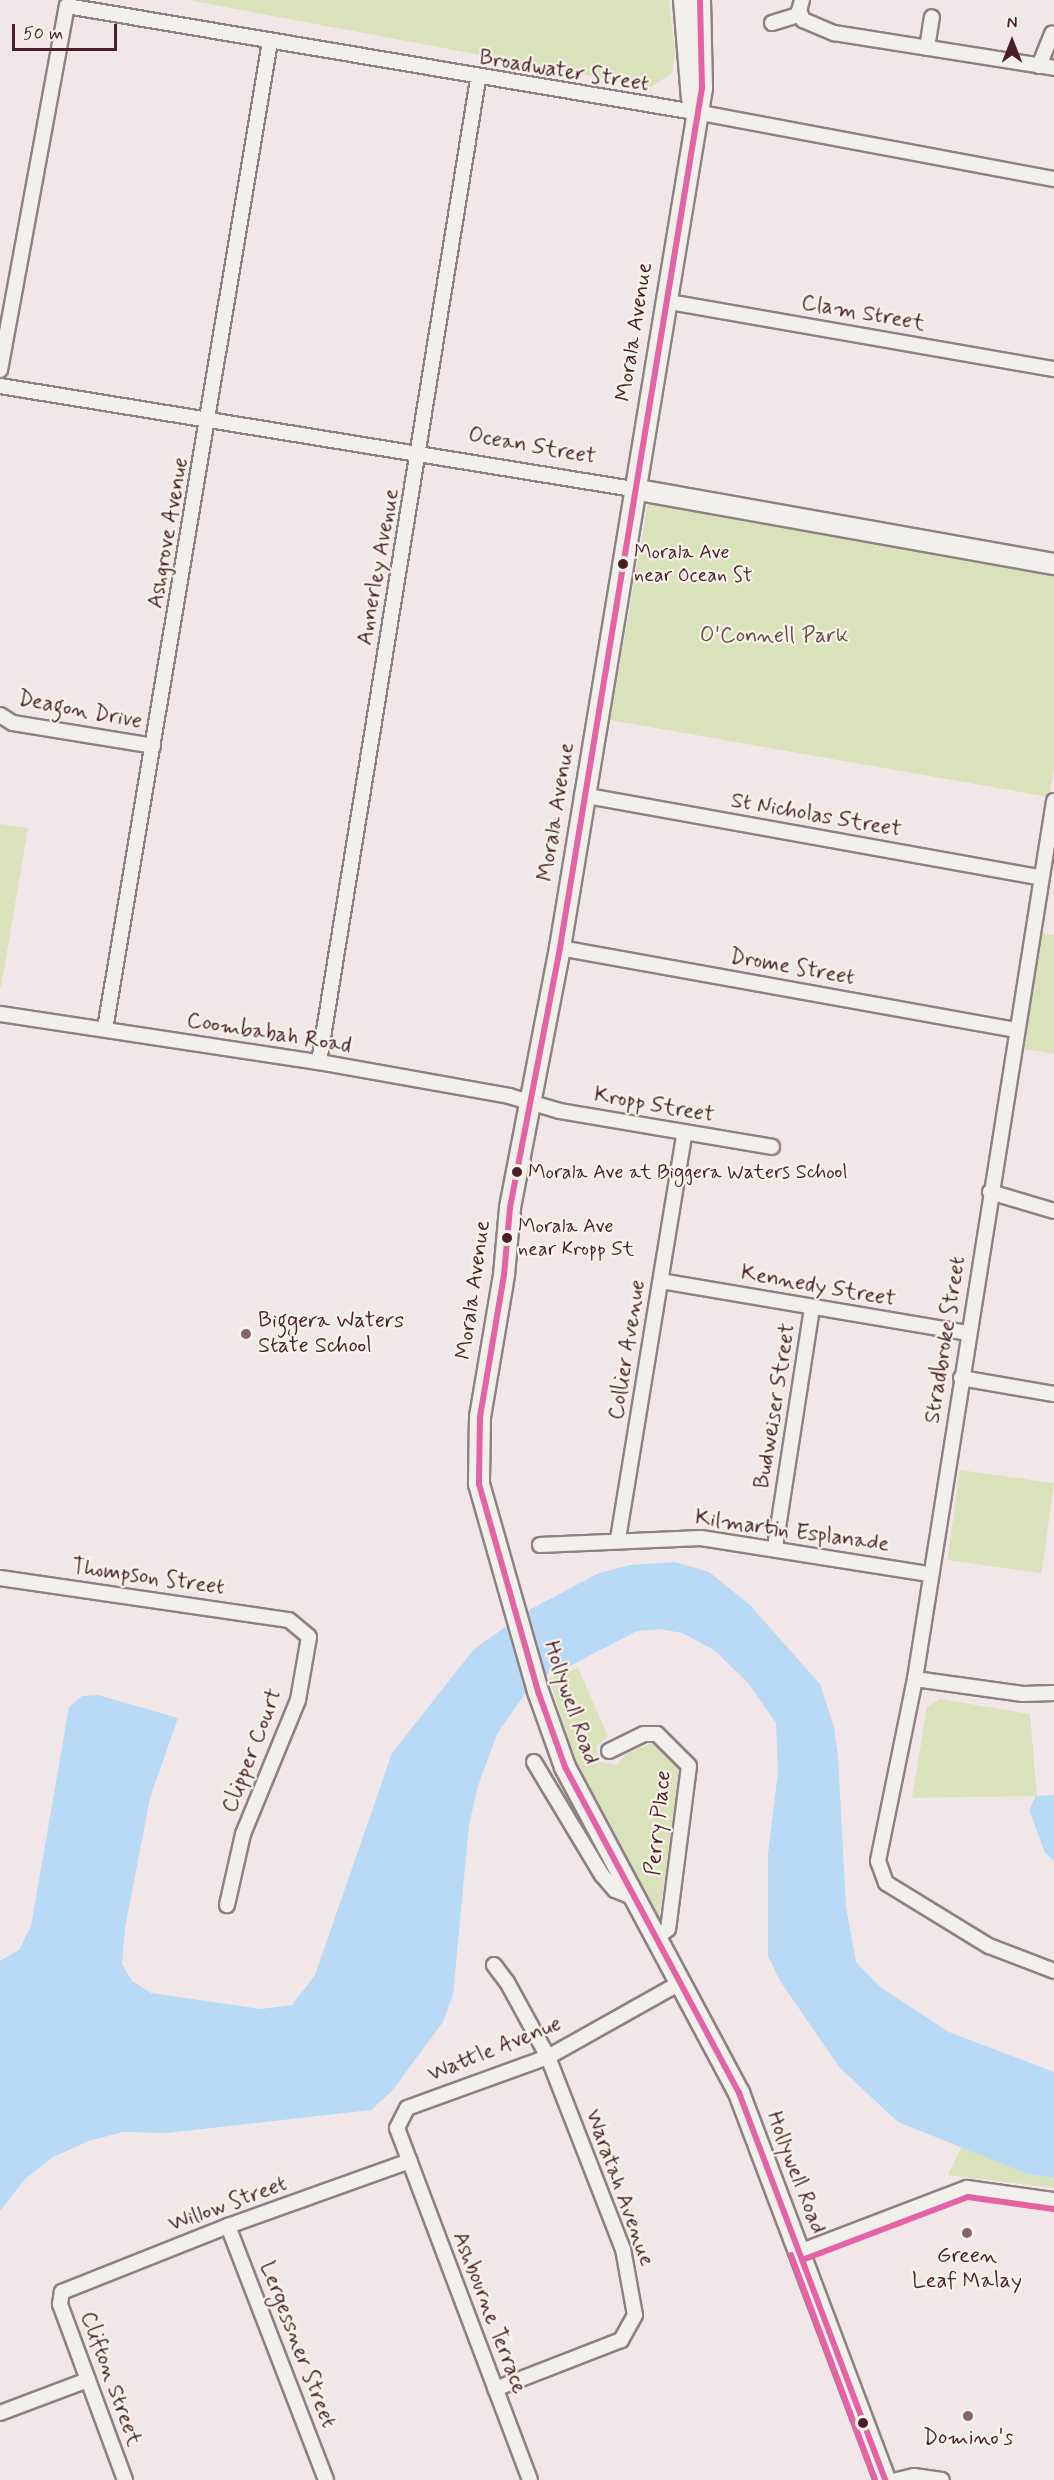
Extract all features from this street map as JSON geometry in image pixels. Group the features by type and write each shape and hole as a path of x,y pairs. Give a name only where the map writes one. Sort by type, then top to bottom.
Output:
{"main road":[{"name":"Morala Avenue","path":"684,0 694,114"},
{"name":"Morala Avenue","path":"485,1517 479,1484 480,1417 529,1102 560,948 582,795 694,114 704,72 700,0"},
{"name":"Ocean Street","path":"633,489 1054,564"},
{"name":"Hollywell Road","path":"485,1517 539,1694 565,1767 654,1939 739,2093 885,2480"}],"street":[{"path":"802,0 803,20 834,33 1054,68"},
{"name":"Broadwater Street","path":"0,370 67,6 478,79 694,114 1054,179"},
{"path":"772,23 801,14"},
{"path":"927,48 932,17"},
{"path":"1039,66 1052,33"},
{"name":"Ashgrove Avenue","path":"105,1029 210,419 270,42"},
{"name":"Annerley Avenue","path":"318,1062 478,79"},
{"name":"Clam Street","path":"664,301 1054,369"},
{"name":"Ocean Street","path":"0,386 419,452 633,489"},
{"name":"Deagon Drive","path":"0,715 13,723 153,746"},
{"name":"St Nicholas Street","path":"582,795 1041,878"},
{"name":"Stradbroke Street","path":"1054,801 929,1574 915,1679 879,1861 886,1883 989,1946 1054,1971"},
{"name":"Drome Street","path":"560,948 1017,1030"},
{"name":"Coombabah Road","path":"0,1014 318,1062 529,1102"},
{"name":"Kropp Street","path":"529,1102 560,1111 772,1147"},
{"name":"Collier Avenue","path":"618,1539 685,1132"},
{"path":"990,1192 1054,1211"},
{"name":"Kennedy Street","path":"661,1281 968,1333"},
{"name":"Budweiser Street","path":"775,1547 812,1307"},
{"path":"961,1378 1054,1394"},
{"name":"Kilmartin Esplanade","path":"540,1545 618,1539 701,1538 775,1547 929,1574"},
{"name":"Thompson Street","path":"0,1578 290,1620"},
{"name":"Clipper Court","path":"227,1905 243,1834 298,1700 309,1637 290,1620"},
{"path":"915,1679 1023,1694 1054,1693"},
{"name":"Perry Place","path":"609,1751 644,1734 657,1734 689,1766 668,1929 654,1939"},
{"name":"Hollywell Road","path":"534,1762 602,1875 615,1890 632,1897"},
{"name":"Waratah Avenue","path":"494,1965 507,1983 548,2057 623,2249 635,2315 621,2340 495,2389"},
{"name":"Wattle Avenue","path":"410,2161 397,2128 407,2108 548,2057 680,1983"},
{"name":"Willow Street","path":"62,2292 228,2226 410,2161"},
{"name":"Ashbourne Terrace","path":"410,2161 530,2480"},
{"path":"799,2253 967,2188 1054,2200"},
{"name":"Lergessner Street","path":"228,2226 326,2480"},
{"name":"Clifton Street","path":"62,2292 60,2304 125,2480"},
{"path":"0,2413 88,2380"},
{"path":"897,2480 914,2476 942,2480"}],"green space":[{"path":"188,0 669,0 675,54 672,73 651,87"},
{"name":"O'Connell Park","path":"648,503 1054,575 1054,766 1049,797 610,720"},
{"path":"0,824 28,828 1,987 0,987"},
{"path":"1042,933 1054,935 1054,1054 1024,1049"},
{"path":"960,1470 1054,1483 1041,1573 947,1560"},
{"path":"578,1668 608,1736 596,1747 600,1762 616,1765 626,1754 655,1742 678,1766 680,1782 659,1918 572,1752 549,1679"},
{"path":"940,1699 1030,1714 1037,1796 912,1798 927,1707"},
{"path":"962,2146 1028,2174 1054,2178 1054,2188 948,2175"}],"water":[{"path":"675,1562 709,1572 749,1604 820,1684 834,1727 838,1756 846,1907 856,1962 880,1987 949,2032 1054,2072 1054,2178 1028,2174 898,2122 840,2068 780,1981 768,1956 768,1854 778,1772 776,1723 748,1683 714,1650 682,1633 659,1629 637,1631 560,1671 551,1671 524,1695 497,1734 478,1786 469,1825 453,1995 443,2022 392,2091 371,2110 167,2133 123,2132 89,2141 53,2157 26,2178 0,2211 0,1961 19,1950 31,1926 69,1707 82,1696 98,1695 178,1718 150,1798 125,1928 122,1964 132,1981 151,1993 261,2009 292,2005 315,1975 392,1753 474,1649 531,1609 599,1573 630,1565"},
{"path":"1054,1795 1054,1861 1045,1853 1029,1810 1036,1796"}],"transit line":[{"path":"700,0 702,88 560,948 510,1208 504,1275 480,1417 479,1484 539,1694 565,1767 739,2093 885,2480"},
{"path":"802,2260 968,2197 1053,2209"},
{"path":"791,2255 875,2480"}],"place":[{"name":"Morala Ave near Ocean St","path":"623,564"},
{"name":"Morala Ave at Biggera Waters School","path":"517,1172"},
{"name":"Morala Ave near Kropp St","path":"507,1238"},
{"name":"Biggera Waters State School","path":"246,1334"},
{"name":"Green Leaf Malay","path":"967,2233"},
{"name":"Domino's","path":"968,2416"}]}
